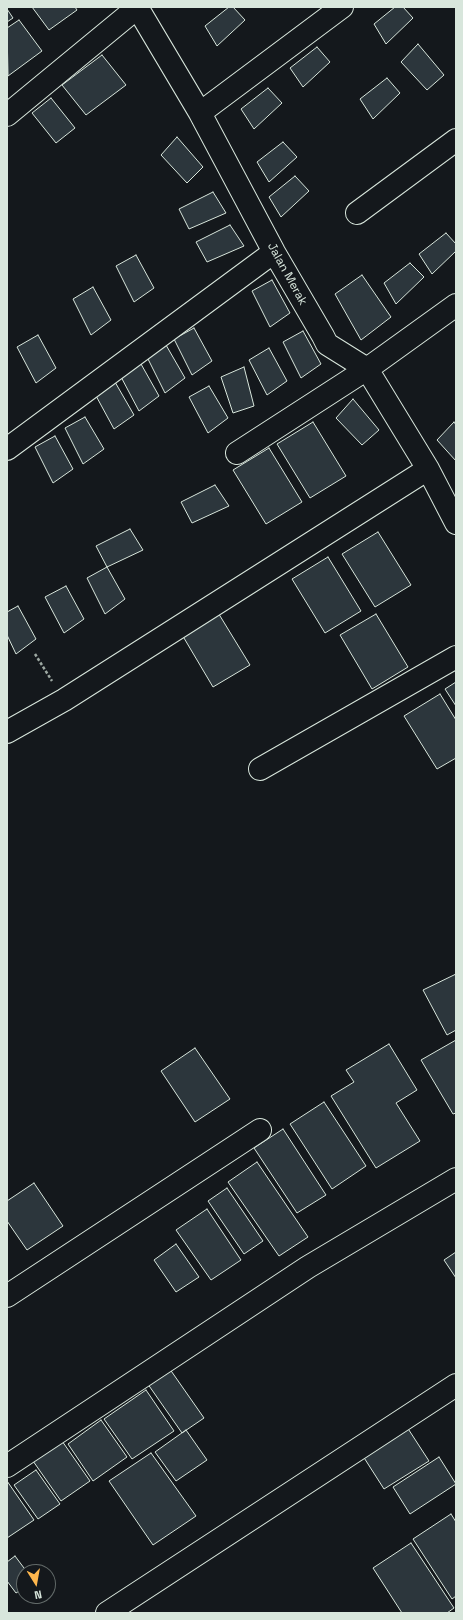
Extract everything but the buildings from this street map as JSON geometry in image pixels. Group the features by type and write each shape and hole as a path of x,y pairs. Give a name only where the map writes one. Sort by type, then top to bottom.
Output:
{"street":[{"path":"7,115 137,7"},
{"name":"Jalan Merak","path":"137,7 200,113 274,252 328,344 367,369 428,469 455,517"},
{"path":"200,113 342,7"},
{"path":"357,213 456,140"},
{"path":"7,449 274,252"},
{"path":"237,453 367,369 456,305"},
{"path":"7,732 64,700 428,469"},
{"path":"260,769 456,657"},
{"path":"7,1296 260,1130"},
{"path":"7,1466 308,1267 456,1179"},
{"path":"107,1613 456,1385"}],"path":[{"path":"35,654 64,700"}]}
